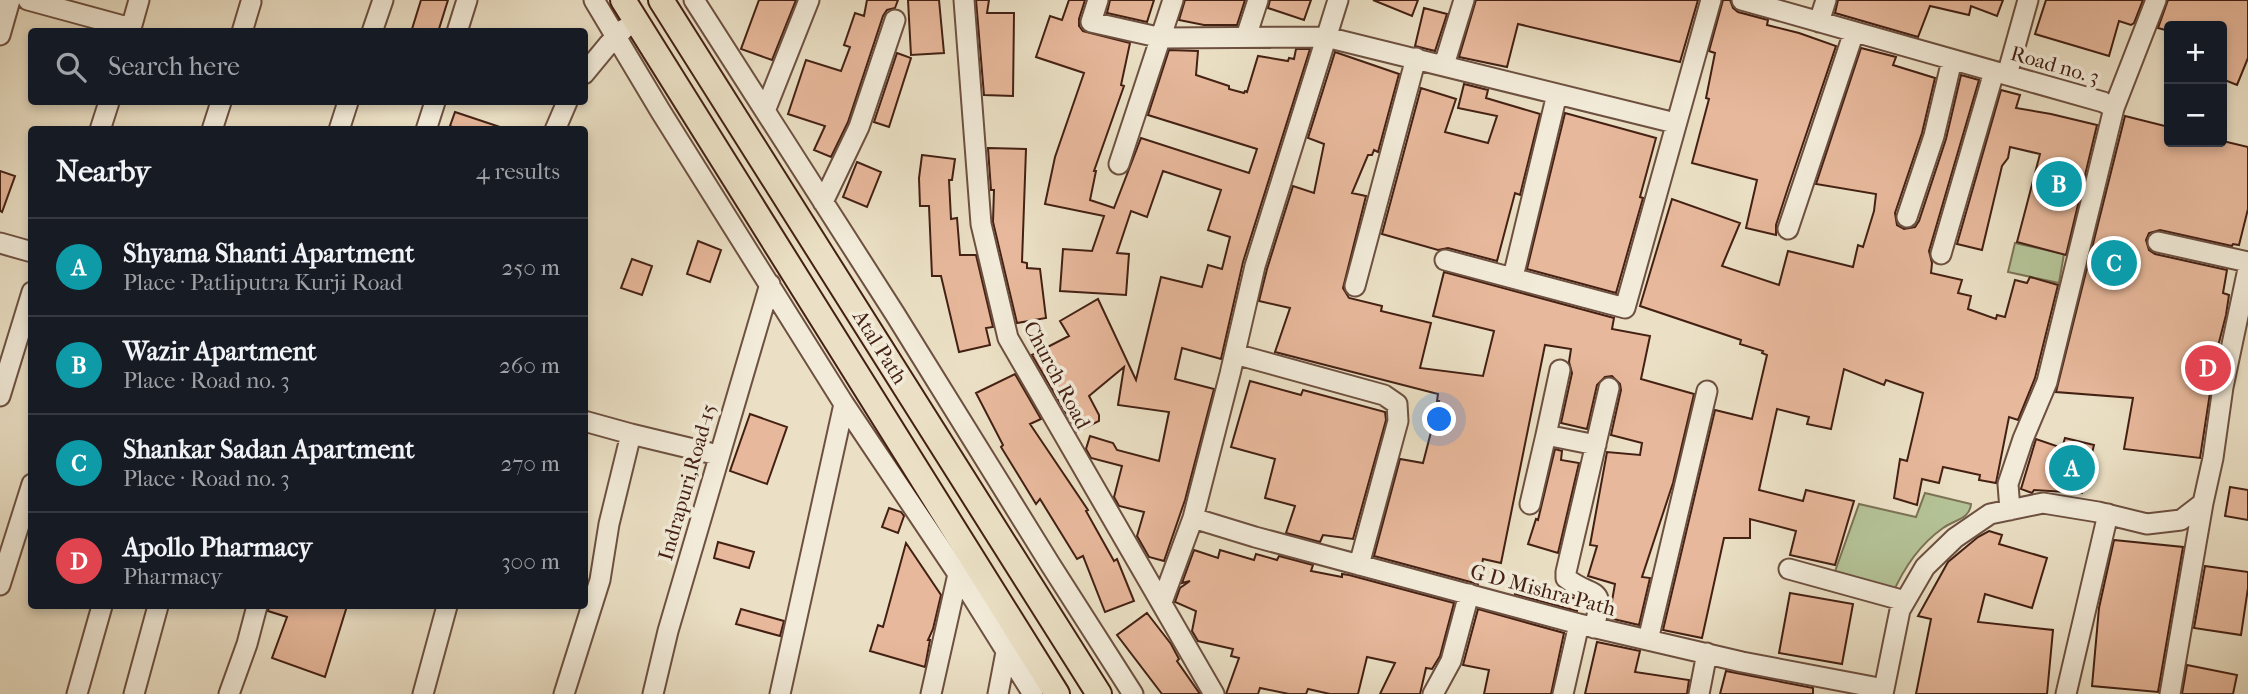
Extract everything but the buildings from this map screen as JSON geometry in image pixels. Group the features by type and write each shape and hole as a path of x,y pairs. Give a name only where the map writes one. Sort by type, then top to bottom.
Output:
{"main road":[{"name":"Atal Path","path":"661,0 1098,694"},
{"name":"Atal Path","path":"628,9 1057,694"}],"street":[{"path":"0,36 10,0"},
{"path":"28,0 124,28"},
{"path":"132,28 139,0"},
{"path":"373,28 383,0"},
{"path":"458,28 467,0"},
{"path":"594,0 844,404 958,575 1033,694"},
{"path":"694,0 1133,694"},
{"path":"765,111 808,0"},
{"name":"Church Road","path":"964,0 981,224 1008,338 1214,694"},
{"path":"1098,0 1091,22 1162,38 1326,37 1675,123"},
{"path":"1119,164 1174,0"},
{"path":"1246,37 1258,0"},
{"path":"1162,602 1193,518 1255,266 1338,0"},
{"path":"1444,65 1464,0"},
{"path":"1445,260 1625,308 1711,0"},
{"name":"Road no. 3","path":"1742,0 2103,102 2114,108 2047,382 2008,484 2010,510"},
{"path":"1819,22 1826,0"},
{"path":"1941,254 2028,0"},
{"path":"2114,108 2156,0"},
{"path":"243,28 251,2"},
{"path":"588,69 618,37 628,9"},
{"path":"823,202 859,127 895,20"},
{"path":"1788,229 1854,32"},
{"path":"1356,286 1416,58"},
{"path":"1907,217 1934,136 1952,60"},
{"path":"1513,277 1557,94"},
{"path":"101,126 108,105"},
{"path":"213,126 220,105"},
{"path":"340,126 347,105"},
{"path":"427,126 434,105"},
{"path":"557,126 565,105"},
{"path":"2158,242 2248,262"},
{"path":"0,243 28,251"},
{"path":"2170,694 2203,503 2243,322 2248,269"},
{"name":"Indrapuri,Road-15","path":"653,694 718,455 770,284"},
{"path":"0,396 28,305"},
{"path":"1235,354 1384,396 1397,404 1398,421 1359,565"},
{"path":"1530,504 1560,370"},
{"path":"1563,694 1587,626 1601,603 1598,596 1566,578 1609,388"},
{"path":"1648,640 1707,391"},
{"path":"780,694 844,404"},
{"path":"588,422 718,455"},
{"path":"564,694 600,580 609,524 631,434"},
{"path":"1546,435 1596,444"},
{"path":"0,585 28,497"},
{"path":"1884,692 1900,610 1925,566 1955,538 1990,514 2043,503 2147,524 2180,520 2203,503"},
{"path":"2066,694 2108,514"},
{"name":"G D Mishra Path","path":"1193,518 1587,626 1884,692"},
{"path":"1789,569 1905,601"},
{"path":"931,694 958,575"},
{"path":"1433,694 1451,661 1469,594"},
{"path":"76,694 101,609"},
{"path":"134,694 157,609"},
{"path":"229,694 256,609"},
{"path":"423,694 446,609"},
{"path":"998,694 1006,652"},
{"path":"1699,694 1707,653"}],"green space":[{"path":"2015,243 2064,254 2059,283 2008,272"},
{"path":"1925,493 1971,504 1970,509 1965,516 1943,528 1919,549 1892,595 1833,577 1859,504 1916,517"}],"place":[{"name":"Wazir Apartment","path":"2059,184"},
{"name":"Shankar Sadan Apartment","path":"2114,263"},
{"name":"Apollo Pharmacy","path":"2208,368"},
{"name":"Shyama Shanti Apartment","path":"2072,468"}]}
